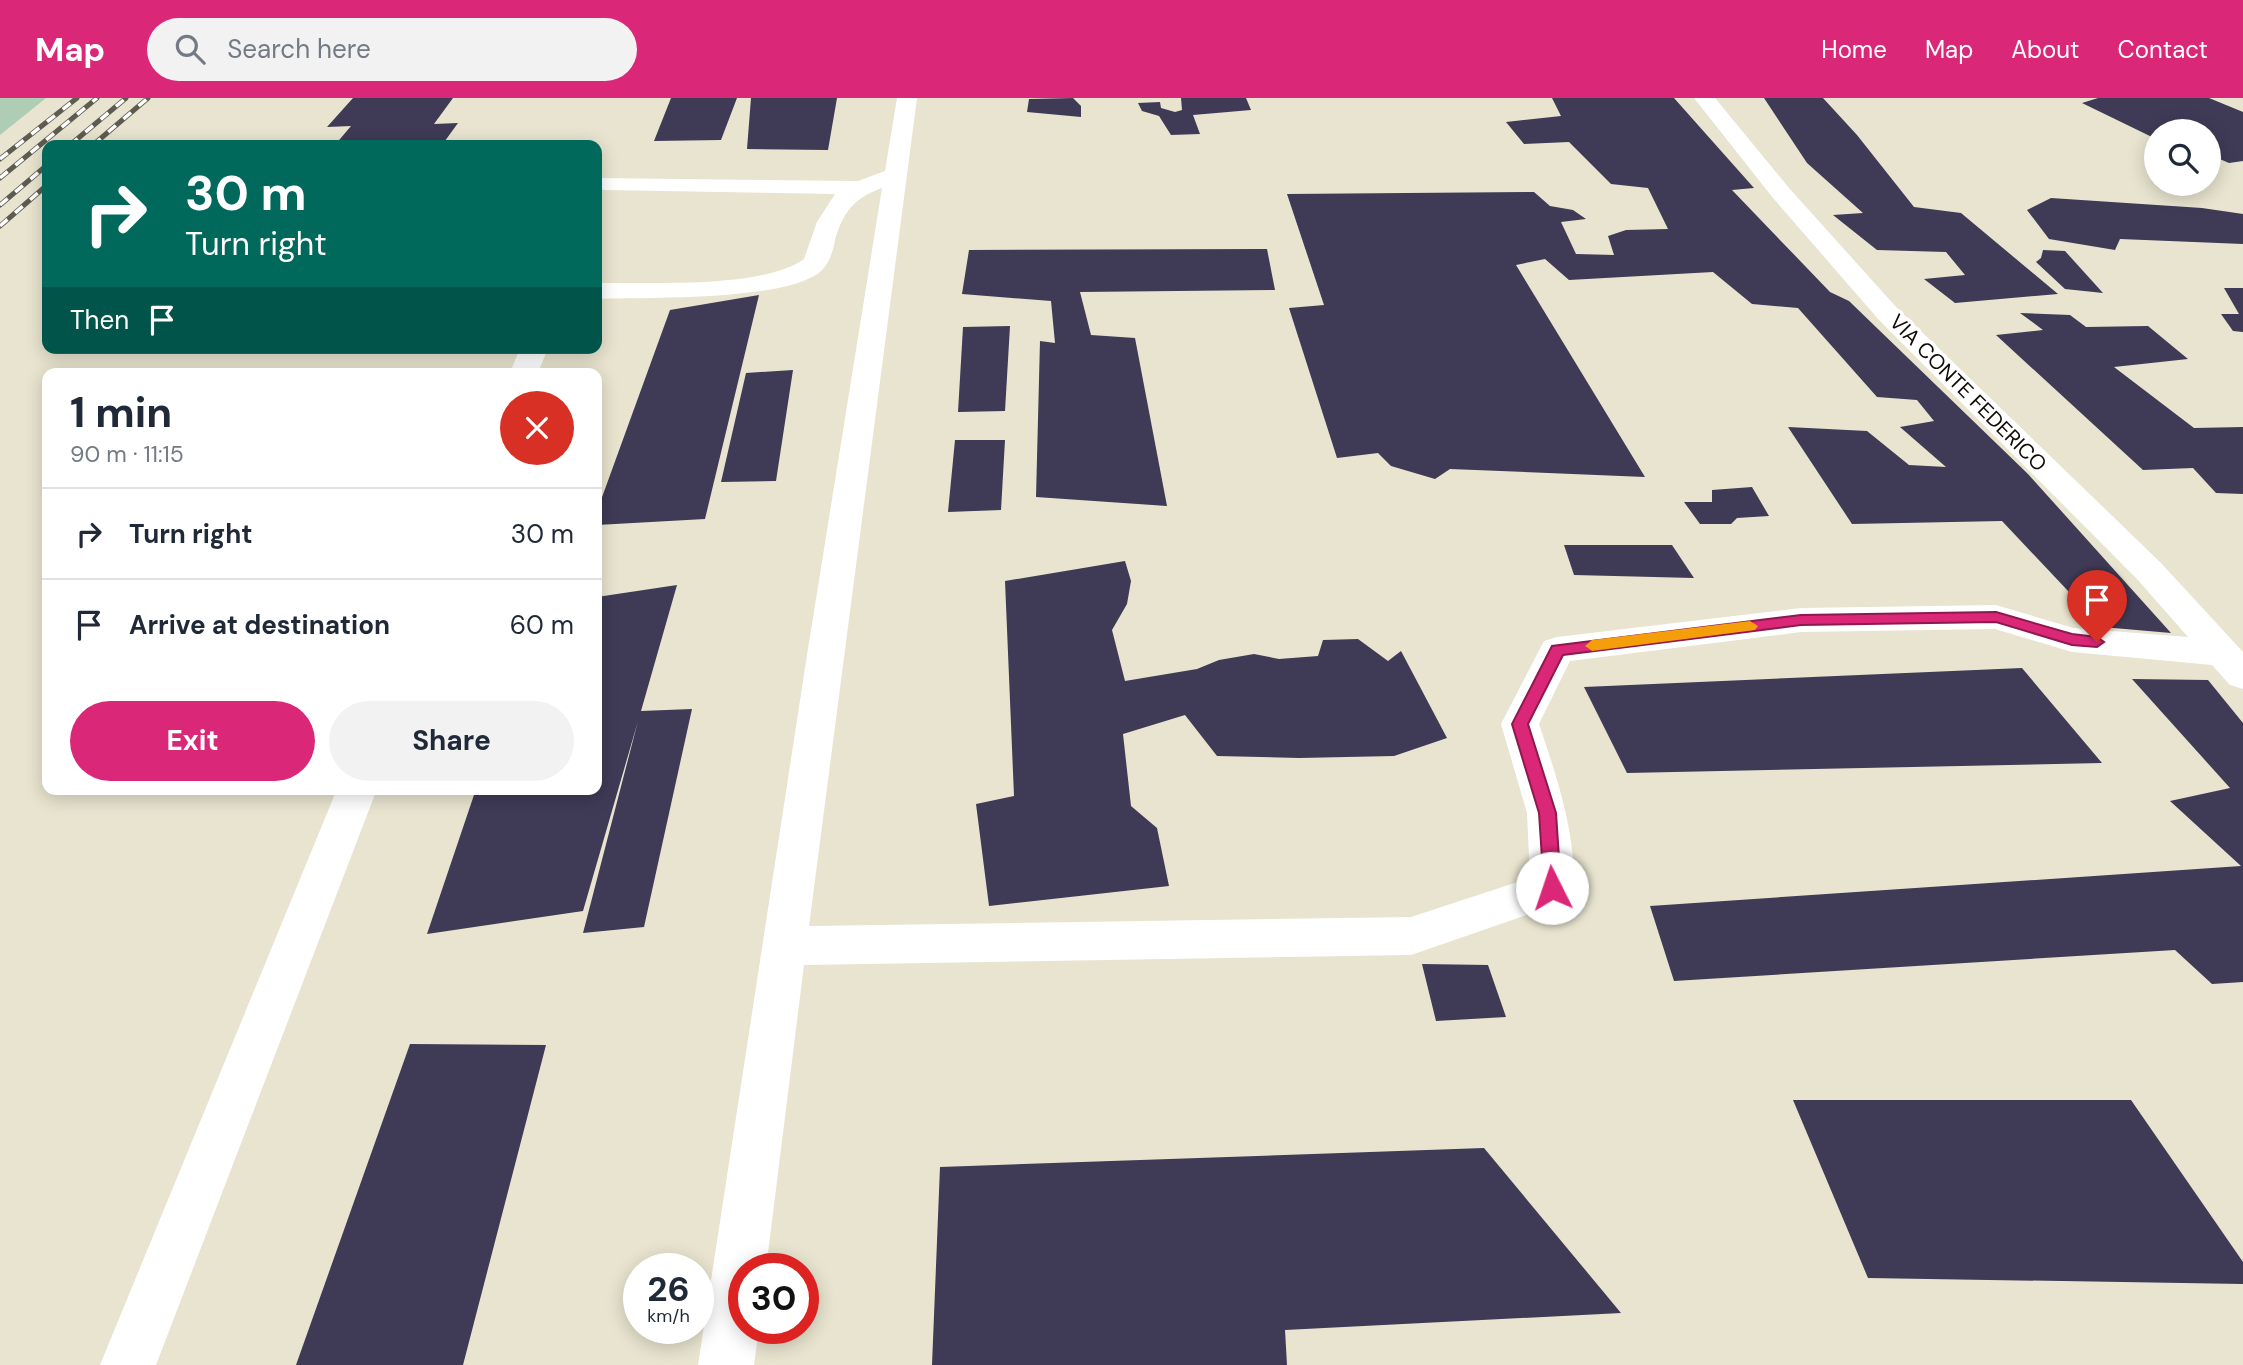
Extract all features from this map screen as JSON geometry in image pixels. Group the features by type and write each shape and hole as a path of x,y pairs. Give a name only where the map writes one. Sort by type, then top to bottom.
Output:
{"street":[{"path":"726,1365 784,946 878,182 907,98"},
{"name":"VIA CONTE FEDERICO","path":"1704,98 1781,193 1888,314 2149,571 2232,664"},
{"path":"604,183 878,182"},
{"path":"602,291 761,283 801,275 817,259 836,204 878,182"},
{"path":"784,946 1411,936 1552,888 1547,813 1520,724 1558,650 1801,620 1996,617 2072,640 2232,664"},
{"path":"128,1365 354,795"}],"green space":[{"path":"0,98 46,98 0,135"}],"building":[{"path":"353,98 453,98 434,124 458,123 446,140 339,140 351,126 327,127"},
{"path":"671,98 737,98 721,140 654,141"},
{"path":"751,98 837,98 828,150 747,149"},
{"path":"1073,98 1081,106 1081,117 1027,112 1029,99"},
{"path":"1181,98 1246,98 1251,110 1193,115 1200,134 1171,135 1159,116 1142,111 1138,103 1160,102 1161,108 1175,112 1182,110"},
{"path":"1552,98 1674,98 1754,188 1732,190 1830,292 1849,301 2028,474 2171,633 2102,627 2002,521 1852,524 1788,427 1867,431 1909,465 1946,467 1900,427 1934,421 1917,400 1877,397 1798,308 1752,304 1713,272 1569,280 1545,259 1516,265 1645,477 1450,469 1435,479 1391,466 1378,453 1337,458 1289,308 1324,305 1287,194 1534,192 1550,206 1573,210 1586,219 1561,222 1576,254 1614,255 1608,236 1626,230 1668,229 1648,188 1611,184 1569,142 1524,144 1506,122 1561,116"},
{"path":"1764,98 1823,98 1857,135 1914,207 1961,213 2058,294 1955,303 1924,279 1965,275 1946,252 1877,250 1833,215 1863,213 1807,163"},
{"path":"2098,98 2209,98 2243,112 2243,161 2229,163 2221,160 2221,119 2144,119 2144,133 2082,103"},
{"path":"2051,198 2202,208 2243,214 2243,244 2120,239 2115,250 2049,239 2027,210"},
{"path":"1267,249 1275,290 1080,292 1091,335 1135,338 1167,506 1036,497 1040,341 1055,343 1051,301 962,294 969,250"},
{"path":"2043,250 2065,251 2103,293 2065,289 2036,262 2041,258"},
{"path":"2224,288 2243,288 2243,332 2233,331 2221,314 2239,314"},
{"path":"759,295 705,519 602,525 602,497 670,310"},
{"path":"2020,313 2070,315 2086,327 2148,326 2188,359 2114,367 2194,428 2243,427 2243,494 2216,493 2193,468 2143,470 1996,335 2043,330"},
{"path":"1010,326 1005,411 958,412 963,327"},
{"path":"793,370 776,481 721,482 746,373"},
{"path":"955,440 1005,440 1001,510 948,512"},
{"path":"1752,487 1769,516 1737,518 1731,524 1700,524 1684,502 1712,502 1712,490"},
{"path":"1564,545 1672,545 1694,578 1574,575"},
{"path":"1125,561 1131,581 1127,604 1112,630 1125,681 1197,669 1219,660 1254,654 1279,659 1318,656 1323,640 1358,639 1388,661 1401,651 1447,738 1394,756 1299,758 1217,756 1185,715 1123,734 1131,806 1157,828 1169,886 989,906 976,804 1014,796 1005,581"},
{"path":"677,585 641,711 692,709 644,927 583,933 638,721 583,911 427,934 474,795 602,795 602,596"},
{"path":"2022,668 2102,763 1627,773 1584,687"},
{"path":"2132,679 2208,680 2243,723 2243,982 2212,984 2175,950 1674,981 1650,906 2241,866 2170,801 2230,788"},
{"path":"1422,964 1488,965 1506,1017 1436,1021"},
{"path":"410,1044 546,1045 463,1365 296,1365"},
{"path":"1793,1100 2131,1100 2243,1262 2243,1284 1868,1278"},
{"path":"1484,1148 1621,1313 1285,1330 1287,1365 932,1365 940,1167"}],"railway":[{"path":"0,159 77,98"},
{"path":"46,140 97,98"},
{"path":"76,140 126,98"},
{"path":"99,140 148,98"},
{"path":"0,178 42,143"},
{"path":"0,205 42,169"},
{"path":"0,226 42,189"}],"slow traffic":[{"path":"1592,646 1750,626"}],"route":[{"path":"1552,888 1547,813 1520,724 1558,650 1801,620 1996,617 2072,640 2097,642"}]}
